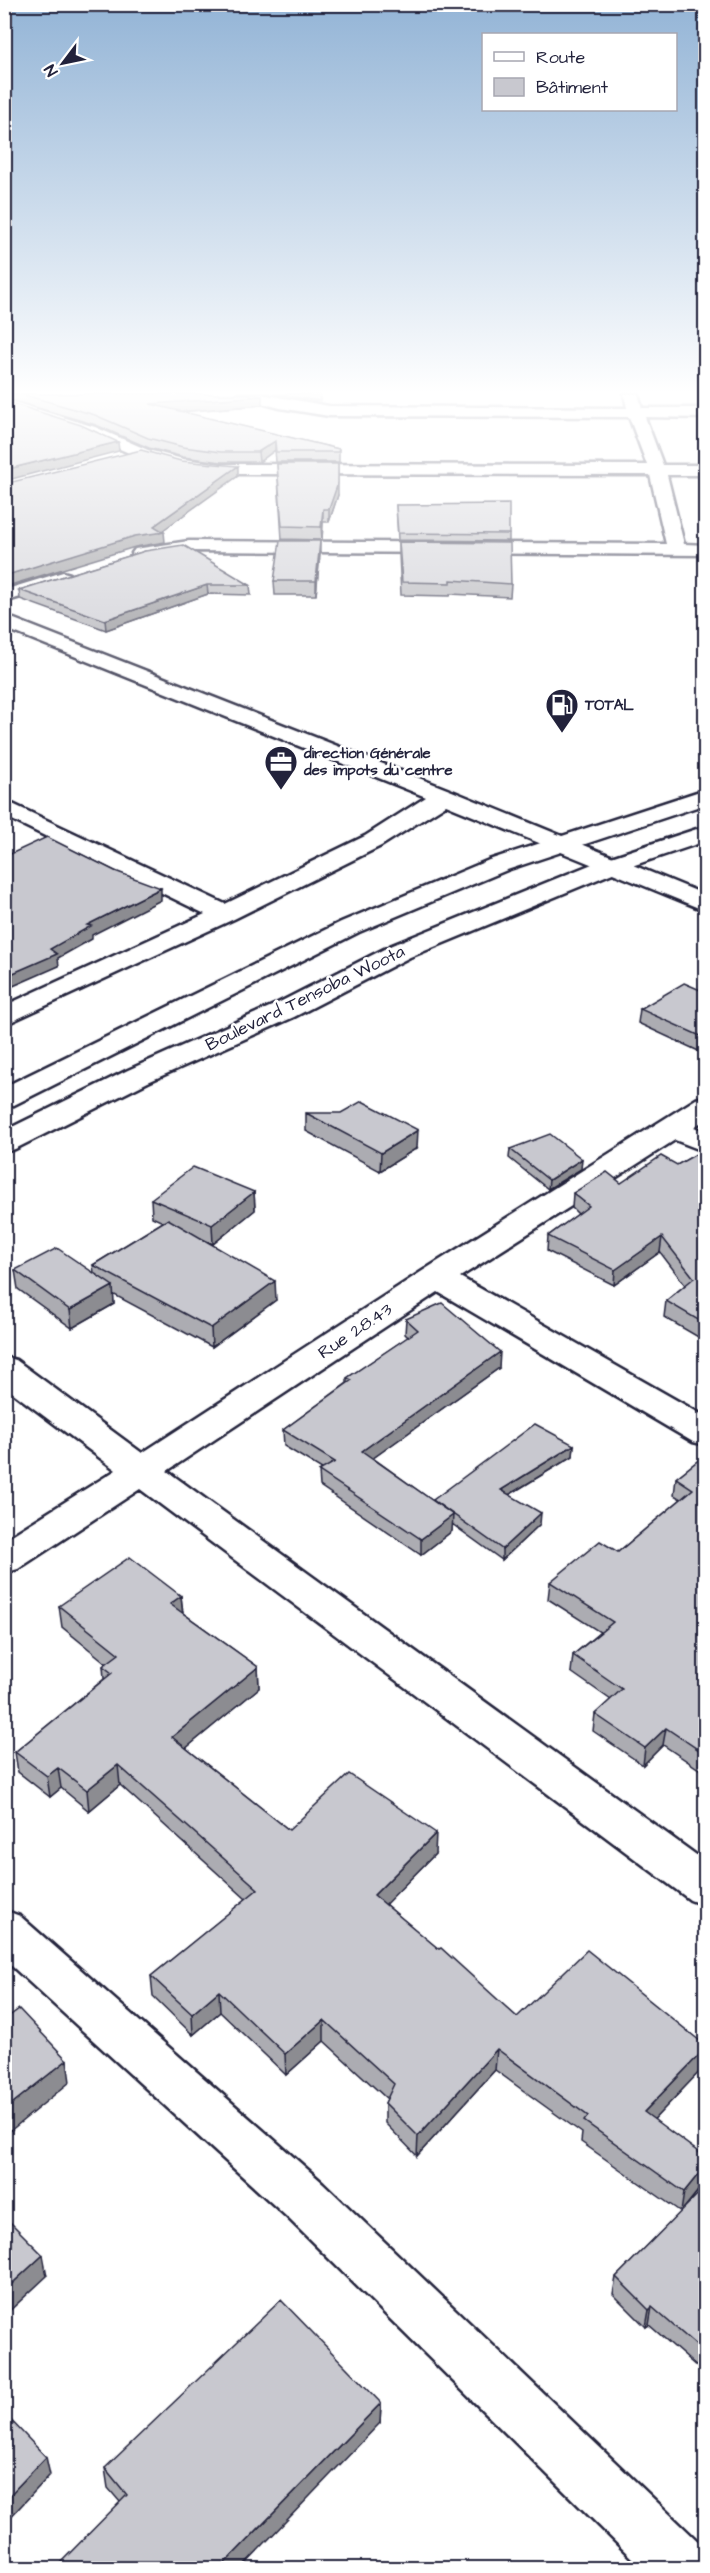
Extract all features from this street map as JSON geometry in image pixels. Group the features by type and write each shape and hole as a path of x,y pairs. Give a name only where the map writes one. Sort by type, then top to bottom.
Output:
{"street":[{"path":"670,514 676,549"},
{"path":"121,560 142,553 189,546 705,550"},
{"path":"4,596 79,573"},
{"path":"4,621 444,796 705,904"},
{"path":"4,1017 225,914 373,841 444,796"},
{"path":"4,1099 350,927 498,866 705,796"},
{"path":"5,808 225,914"},
{"name":"Boulevard Tensoba Woota","path":"4,1143 138,1076 284,1011 401,951 611,865 705,833"},
{"name":"Rue 28.43","path":"4,1559 143,1471 436,1277 674,1128 705,1105"},
{"path":"674,1128 705,1143"},
{"path":"436,1277 705,1433"},
{"path":"4,1368 314,1600 705,1887"},
{"path":"4,1930 304,2200 682,2568"}],"building":[{"path":"4,514 171,514 154,526 164,532 135,536 4,576"},
{"path":"281,514 322,514 321,527 282,526"},
{"path":"397,514 509,514 509,534 398,533"},
{"path":"280,541 320,541 316,581 274,581"},
{"path":"399,542 510,543 511,584 451,580 451,583 402,582"},
{"path":"183,545 250,585 207,585 105,620 19,590 145,551"},
{"path":"47,837 115,871 161,888 87,925 91,926 50,949 57,954 4,977 4,857"},
{"path":"684,983 705,992 705,1038 640,1009"},
{"path":"362,1101 418,1130 381,1153 306,1113 341,1113"},
{"path":"550,1134 582,1159 549,1180 510,1149"},
{"path":"705,1149 705,1324 666,1301 694,1278 662,1237 615,1270 548,1236 589,1206 573,1193 607,1172 621,1183 661,1156 677,1165"},
{"path":"193,1167 254,1192 212,1225 151,1199"},
{"path":"168,1219 275,1281 211,1328 93,1265"},
{"path":"57,1248 113,1286 70,1310 15,1270"},
{"path":"442,1303 500,1352 362,1451 453,1515 421,1539 319,1471 335,1462 283,1430 352,1380 347,1378 418,1330 406,1319"},
{"path":"535,1424 574,1445 501,1490 541,1513 502,1549 433,1500"},
{"path":"705,1455 705,1754 666,1728 645,1748 595,1714 622,1689 573,1655 613,1622 550,1582 600,1541 618,1552 693,1489 676,1478"},
{"path":"130,1557 181,1596 170,1604 258,1667 172,1737 289,1830 349,1774 436,1833 374,1895 439,1949 441,1948 517,2017 587,1950 705,2045 705,2049 644,2112 705,2157 705,2166 684,2192 584,2121 588,2116 497,2049 418,2136 385,2103 394,2084 324,2020 285,2054 219,1991 192,2014 151,1976 258,1889 118,1765 87,1790 58,1768 47,1776 15,1752 112,1673 103,1666 119,1654 59,1606"},
{"path":"19,2009 67,2060 4,2110 4,2020"},
{"path":"705,2187 705,2353 652,2307 649,2310 616,2277"},
{"path":"4,2216 43,2255 4,2291"},
{"path":"281,2300 381,2403 220,2568 55,2568 127,2495 105,2468"},
{"path":"4,2413 46,2457 4,2501"}],"place":[{"name":"TOTAL","path":"562,734"},
{"name":"direction Générale des impots du centre","path":"281,791"}]}
